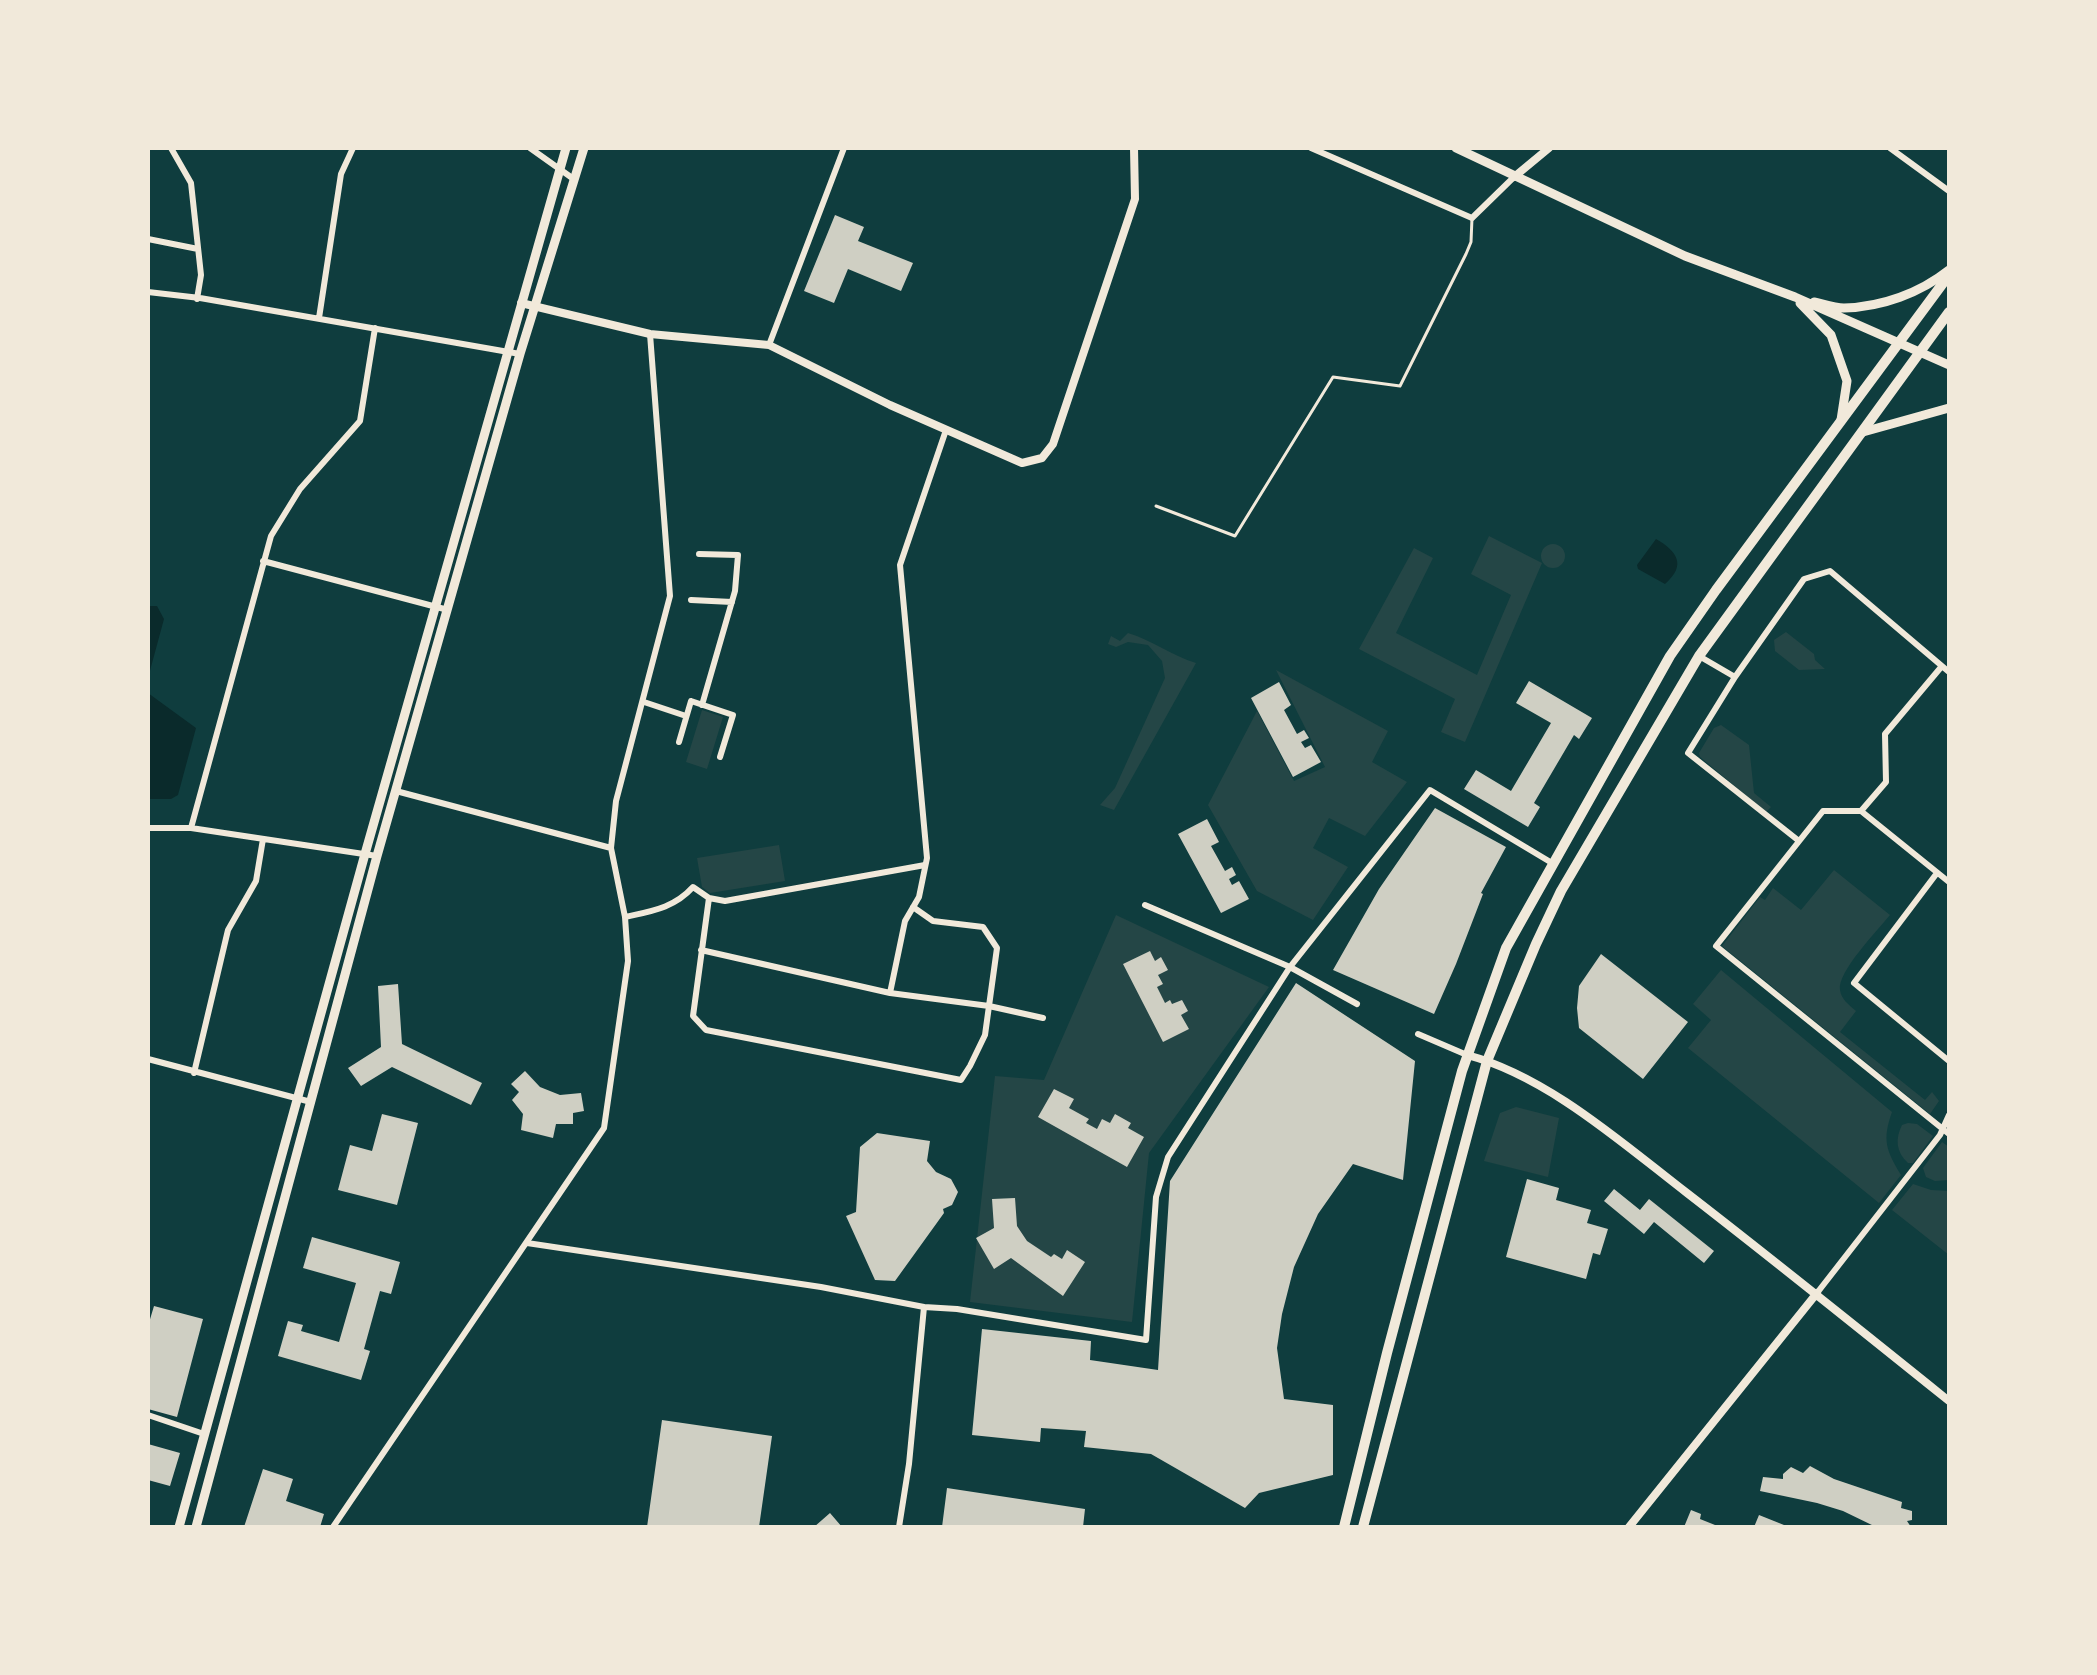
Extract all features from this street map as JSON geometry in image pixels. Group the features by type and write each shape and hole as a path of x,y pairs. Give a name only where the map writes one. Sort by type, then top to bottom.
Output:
{"main road":[{"path":"179,1527 365,854 566,148"},
{"path":"196,1527 377,856 520,354 584,148"},
{"path":"1456,148 1685,256 1795,297 1949,365"},
{"path":"1795,297 1843,308 1880,303 1930,285 1949,272"},
{"path":"1344,1527 1467,1055 1506,948 1670,656 1949,272"},
{"path":"1795,297 1831,335 1847,381 1840,425"},
{"path":"1363,1527 1487,1061 1561,891 1699,656 1949,312"},
{"path":"1863,432 1949,408"}],"street":[{"path":"171,148 191,183 201,275 197,299"},
{"path":"319,318 341,174 353,148"},
{"path":"530,148 575,180"},
{"path":"769,345 844,148"},
{"path":"521,303 650,334 769,345 890,405 1022,463 1042,458 1053,444 1135,199 1134,148"},
{"path":"1311,148 1472,218 1549,148"},
{"path":"1890,148 1949,191"},
{"path":"148,239 198,249"},
{"path":"148,292 319,318 520,354"},
{"path":"191,828 271,536 300,489 360,421 375,328"},
{"path":"333,1527 604,1128 628,961 625,917 611,848 616,801 670,596 650,334"},
{"path":"890,993 905,921 919,897 927,858 900,565 946,430"},
{"path":"699,554 738,555 732,602 702,705"},
{"path":"263,561 448,610"},
{"path":"1799,841 1688,753 1735,677 1804,579 1830,571 1949,672"},
{"path":"691,600 732,602"},
{"path":"1699,656 1735,677"},
{"path":"1861,811 1886,782 1885,734 1942,666"},
{"path":"679,742 691,701 733,715 720,757"},
{"path":"644,702 686,716"},
{"path":"527,1243 1146,1340 1156,1197 1168,1157 1290,967 1430,790 1552,863"},
{"path":"396,791 611,848"},
{"path":"1949,882 1861,811 1823,811 1716,946 1949,1134"},
{"path":"148,828 191,828 377,856"},
{"path":"194,1073 228,930 256,881 263,839"},
{"path":"625,917 669,907 693,887 709,898 725,901 925,865"},
{"path":"1937,873 1854,983 1949,1061"},
{"path":"709,898 693,1016 706,1030 961,1080 985,1035 997,948 983,927 933,921 913,907"},
{"path":"1145,905 1290,967 1357,1004"},
{"path":"701,950 890,993 989,1006 1043,1018"},
{"path":"1418,1034 1487,1061 1574,1106 1817,1293 1949,1401"},
{"path":"148,1059 311,1102"},
{"path":"1629,1527 1940,1135 1949,1115"},
{"path":"899,1527 909,1464 924,1307"},
{"path":"148,1415 204,1434"}],"lane":[{"path":"1156,506 1235,536 1333,377 1400,386 1466,254 1471,242 1472,218"}],"shaded area":[{"path":"1489,536 1542,563 1465,742 1441,732 1455,699 1359,649 1414,548 1433,558 1396,633 1477,675 1511,595 1471,574"},
{"path":"1656,539 1669,548 1677,559 1676,571 1665,584 1638,569 1637,565"},
{"path":"1553,544 1561,548 1565,556 1561,564 1553,568 1545,564 1541,556 1545,548"},
{"path":"148,606 157,606 164,619 148,678"},
{"path":"1786,632 1814,654 1815,660 1825,669 1799,670 1775,651 1774,640"},
{"path":"1128,633 1196,663 1114,810 1100,805 1115,788 1165,678 1162,661 1148,645 1128,642 1116,647 1108,644 1111,636 1120,641"},
{"path":"1276,670 1388,731 1372,762 1407,782 1365,836 1329,818 1313,848 1348,867 1313,920 1257,891 1208,805 1257,711 1294,781 1325,767"},
{"path":"148,693 196,728 178,795 171,799 148,799"},
{"path":"702,710 723,717 707,769 686,762"},
{"path":"1721,725 1749,745 1754,793 1771,807 1766,812 1700,757 1699,753 1714,728"},
{"path":"779,845 785,881 710,893 702,887 697,858"},
{"path":"1834,870 1890,915 1851,962 1841,982 1842,996 1856,1011 1840,1032 1925,1100 1932,1092 1939,1101 1930,1114 1722,946 1760,897 1765,900 1773,888 1801,910"},
{"path":"1116,915 1269,987 1149,1153 1132,1322 970,1302 995,1076 1044,1080"},
{"path":"1721,970 1892,1112 1887,1145 1901,1175 1879,1203 1688,1048 1711,1020 1693,1004"},
{"path":"1516,1107 1559,1118 1548,1177 1484,1161 1500,1113"},
{"path":"1917,1124 1933,1136 1913,1163 1904,1159 1898,1145 1902,1125"},
{"path":"1942,1142 1949,1147 1949,1180 1935,1181 1926,1177 1923,1168"},
{"path":"1913,1184 1931,1190 1949,1191 1949,1255 1892,1210"}],"building":[{"path":"835,215 864,227 858,241 913,263 901,291 848,269 834,303 804,291"},
{"path":"1529,681 1592,718 1579,739 1574,735 1534,803 1540,807 1528,827 1464,789 1476,770 1511,791 1551,723 1516,703"},
{"path":"1279,682 1291,705 1284,710 1297,734 1304,730 1309,738 1301,742 1305,748 1311,745 1321,762 1293,777 1251,698"},
{"path":"1435,808 1506,847 1481,893 1456,964 1434,1014 1333,970 1379,889"},
{"path":"1207,819 1219,842 1211,846 1225,871 1232,867 1236,875 1229,879 1232,885 1239,881 1249,899 1221,913 1178,834"},
{"path":"1150,951 1155,961 1161,957 1168,970 1158,975 1163,984 1157,987 1165,1003 1182,1000 1188,1011 1181,1015 1189,1029 1163,1042 1123,964"},
{"path":"1601,954 1688,1022 1643,1079 1579,1028 1579,986"},
{"path":"1296,983 1415,1061 1403,1180 1353,1164 1318,1214 1294,1267 1282,1314 1277,1348 1284,1399 1333,1405 1333,1475 1259,1493 1245,1508 1151,1454 1084,1447 1086,1431 1041,1428 1040,1442 972,1435 982,1329 1091,1341 1090,1360 1158,1370 1170,1181"},
{"path":"398,984 402,1044 482,1083 471,1105 392,1067 361,1086 348,1068 381,1047 378,986"},
{"path":"525,1071 540,1087 560,1095 581,1093 584,1111 573,1113 573,1124 556,1124 553,1138 521,1130 523,1114 512,1100 519,1092 511,1084"},
{"path":"1054,1089 1074,1099 1069,1108 1089,1119 1086,1123 1097,1129 1102,1119 1110,1123 1115,1114 1131,1123 1128,1128 1144,1137 1127,1167 1038,1117"},
{"path":"382,1114 418,1123 397,1205 338,1190 350,1145 372,1151"},
{"path":"877,1133 930,1141 927,1161 936,1172 951,1179 958,1192 952,1205 943,1209 944,1213 895,1281 875,1280 846,1216 856,1212 860,1147"},
{"path":"1527,1179 1559,1188 1556,1200 1591,1210 1587,1223 1608,1229 1600,1255 1593,1253 1586,1279 1506,1257"},
{"path":"1614,1189 1640,1210 1649,1199 1714,1251 1704,1263 1654,1222 1644,1234 1604,1201"},
{"path":"1015,1198 1017,1226 1027,1241 1051,1257 1054,1254 1062,1259 1067,1250 1085,1262 1063,1296 1011,1258 994,1269 976,1238 994,1228 992,1199"},
{"path":"312,1237 400,1262 391,1294 380,1291 364,1349 370,1351 361,1380 278,1356 288,1321 303,1325 301,1331 339,1342 356,1283 303,1268"},
{"path":"154,1306 203,1319 177,1417 148,1409 148,1326"},
{"path":"662,1420 772,1436 759,1527 647,1527"},
{"path":"148,1444 180,1453 170,1486 148,1480"},
{"path":"1810,1466 1834,1479 1902,1502 1901,1508 1912,1511 1912,1520 1907,1521 1911,1527 1876,1527 1843,1511 1760,1491 1763,1477 1783,1479 1783,1474 1791,1467 1803,1473"},
{"path":"263,1469 293,1479 286,1501 324,1514 320,1527 244,1527"},
{"path":"947,1488 1085,1509 1083,1527 942,1527"},
{"path":"1691,1510 1701,1514 1700,1519 1720,1527 1684,1527"},
{"path":"830,1513 842,1527 814,1527"},
{"path":"1759,1515 1789,1527 1754,1527"}]}
